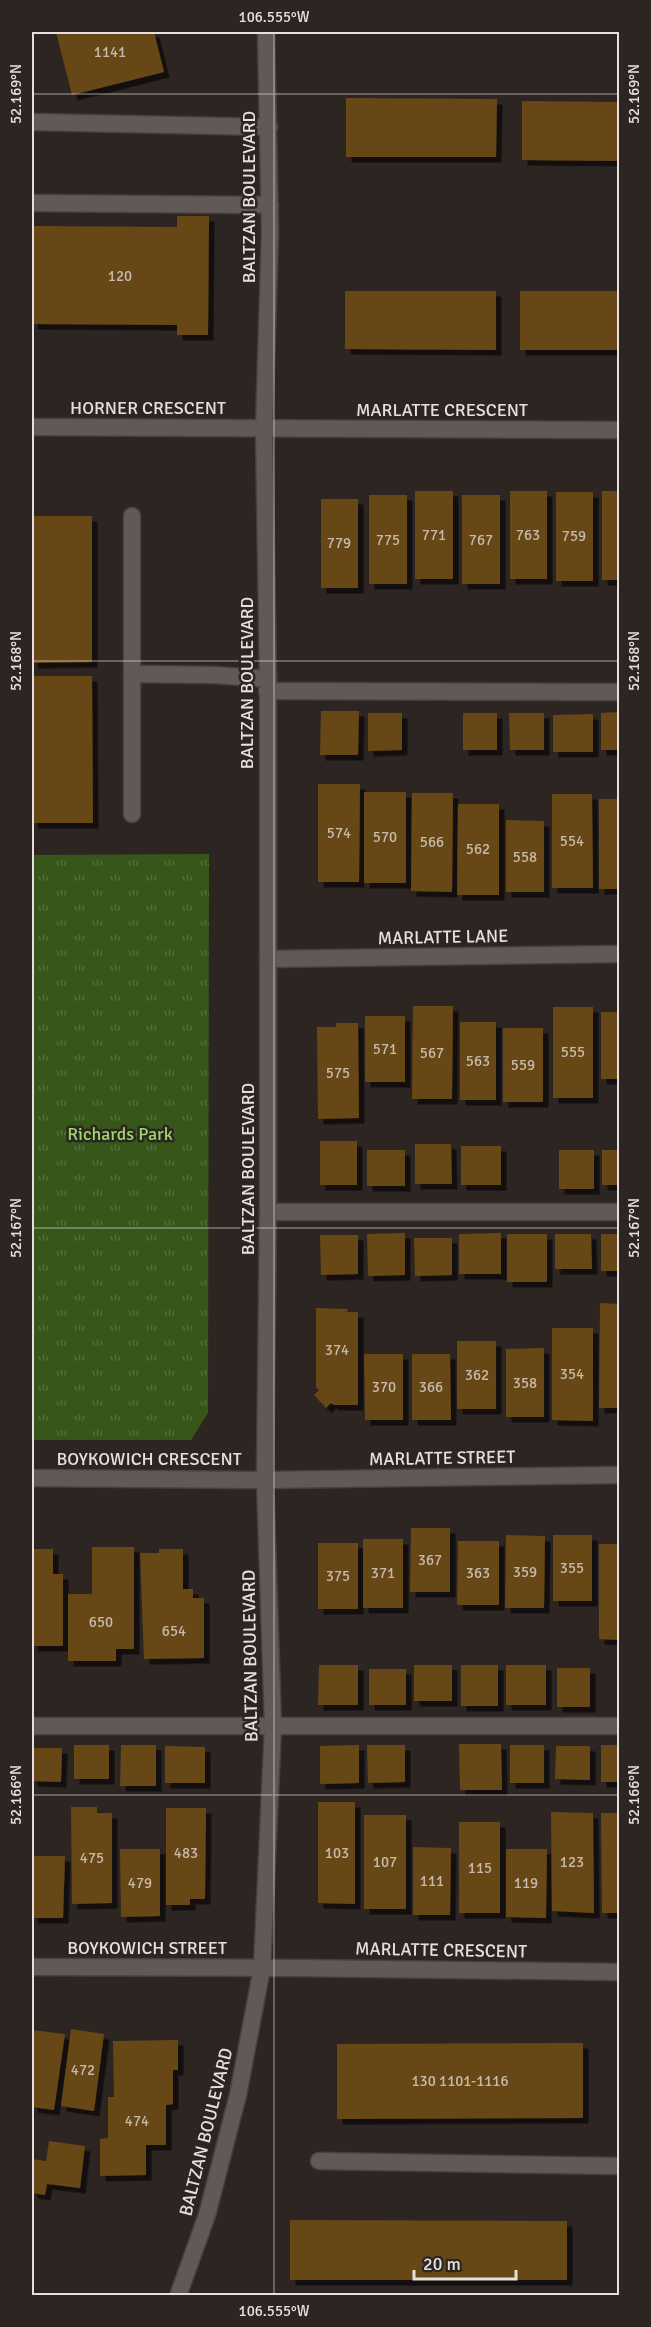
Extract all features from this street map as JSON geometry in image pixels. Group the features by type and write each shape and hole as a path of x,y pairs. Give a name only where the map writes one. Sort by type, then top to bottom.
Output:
{"street":[{"name":"BALTZAN BOULEVARD","path":"178,2295 207,2215 232,2116 262,1968 273,1726 265,1480 268,1212 268,685 264,429 270,205 266,32"},
{"path":"32,122 269,127"},
{"path":"32,203 270,205"},
{"name":"HORNER CRESCENT","path":"32,427 264,429"},
{"name":"MARLATTE CRESCENT","path":"264,429 620,430"},
{"path":"132,516 132,814"},
{"path":"132,674 215,675 268,685 620,692"},
{"name":"MARLATTE LANE","path":"268,959 620,954"},
{"path":"268,1212 620,1212"},
{"name":"MARLATTE STREET","path":"265,1480 620,1475"},
{"name":"BOYKOWICH CRESCENT","path":"32,1478 265,1480"},
{"path":"32,1726 620,1726"},
{"name":"BOYKOWICH STREET","path":"32,1967 262,1968"},
{"name":"MARLATTE CRESCENT","path":"262,1968 620,1972"},
{"path":"319,2161 620,2166"}],"green space":[{"name":"Richards Park","path":"209,854 208,1413 191,1440 32,1440 32,855"}],"building":[{"path":"56,32 154,32 164,72 72,95"},
{"path":"346,98 497,99 496,157 346,157"},
{"path":"522,101 620,102 620,161 522,160"},
{"path":"177,216 209,216 208,335 177,335 177,325 32,324 32,226 177,227"},
{"path":"345,291 496,291 496,350 345,349"},
{"path":"520,291 620,291 620,350 520,350"},
{"path":"415,491 453,491 453,579 415,579"},
{"path":"510,491 547,491 547,579 510,579"},
{"path":"602,491 620,491 620,580 602,580"},
{"path":"556,492 593,492 593,581 556,581"},
{"path":"369,495 407,495 407,584 369,584"},
{"path":"462,495 500,495 500,584 462,584"},
{"path":"321,499 358,499 358,588 321,588"},
{"path":"32,516 92,516 92,662 32,663"},
{"path":"32,676 92,676 93,823 32,823"},
{"path":"321,711 359,711 358,755 320,755"},
{"path":"620,712 620,750 601,750 601,713"},
{"path":"368,713 402,713 402,750 368,751"},
{"path":"463,713 497,713 497,750 463,750"},
{"path":"509,713 544,713 544,750 510,750"},
{"path":"593,714 593,752 553,752 553,715"},
{"path":"318,784 360,784 359,882 318,882"},
{"path":"364,792 406,792 406,883 364,883"},
{"path":"412,793 453,793 452,892 411,891"},
{"path":"552,794 592,794 593,888 552,888"},
{"path":"599,799 620,799 620,889 599,889"},
{"path":"458,804 499,804 499,895 457,895"},
{"path":"506,820 544,821 544,892 506,892"},
{"path":"413,1006 453,1006 452,1099 412,1099"},
{"path":"553,1007 593,1007 593,1098 553,1098"},
{"path":"601,1012 620,1012 620,1079 601,1079"},
{"path":"365,1016 405,1016 405,1082 365,1082"},
{"path":"460,1022 496,1022 496,1100 460,1100"},
{"path":"336,1023 358,1023 359,1118 318,1119 317,1027 336,1027"},
{"path":"503,1028 543,1028 543,1102 503,1102"},
{"path":"320,1141 357,1141 357,1185 320,1185"},
{"path":"415,1144 451,1144 452,1184 415,1184"},
{"path":"461,1146 501,1146 501,1185 461,1185"},
{"path":"367,1150 405,1150 405,1186 367,1186"},
{"path":"559,1150 594,1150 594,1189 559,1189"},
{"path":"602,1150 620,1150 620,1185 602,1185"},
{"path":"405,1233 405,1275 368,1276 367,1234"},
{"path":"501,1233 501,1274 459,1274 459,1234"},
{"path":"507,1234 547,1234 547,1282 507,1282"},
{"path":"555,1234 591,1234 592,1269 555,1269"},
{"path":"601,1234 620,1234 620,1271 601,1271"},
{"path":"320,1235 358,1235 358,1274 321,1275"},
{"path":"414,1238 452,1238 452,1275 415,1276"},
{"path":"600,1303 620,1304 620,1408 599,1408"},
{"path":"316,1308 348,1309 347,1312 358,1312 358,1405 331,1403 326,1408 314,1395 319,1390 316,1388"},
{"path":"552,1328 593,1328 593,1421 552,1420"},
{"path":"457,1341 496,1341 496,1409 457,1409"},
{"path":"544,1348 544,1417 506,1417 506,1349"},
{"path":"364,1354 403,1354 403,1420 365,1420"},
{"path":"412,1354 450,1354 451,1420 412,1420"},
{"path":"411,1528 450,1528 450,1592 410,1592"},
{"path":"506,1535 545,1536 544,1608 505,1608"},
{"path":"553,1535 592,1535 592,1601 553,1601"},
{"path":"363,1539 403,1539 403,1608 363,1608"},
{"path":"458,1541 499,1541 499,1605 457,1605"},
{"path":"318,1543 358,1543 358,1609 318,1609"},
{"path":"599,1544 620,1544 620,1640 599,1639"},
{"path":"92,1547 134,1547 134,1649 116,1649 116,1661 68,1661 68,1594 92,1594"},
{"path":"32,1549 53,1549 53,1574 63,1574 63,1646 32,1646"},
{"path":"159,1549 183,1549 183,1589 193,1589 193,1598 204,1598 204,1658 144,1659 140,1553 159,1553"},
{"path":"319,1665 358,1665 358,1705 318,1705"},
{"path":"414,1665 452,1665 452,1701 414,1701"},
{"path":"461,1665 498,1665 498,1706 461,1706"},
{"path":"506,1665 546,1665 546,1705 506,1705"},
{"path":"557,1668 590,1668 590,1707 557,1707"},
{"path":"369,1669 406,1669 406,1705 369,1705"},
{"path":"459,1744 501,1744 502,1790 460,1790"},
{"path":"74,1745 109,1745 109,1779 74,1779"},
{"path":"121,1745 156,1745 156,1786 120,1786"},
{"path":"359,1745 359,1783 320,1784 320,1746"},
{"path":"367,1745 405,1745 405,1782 368,1783"},
{"path":"510,1745 544,1745 544,1783 510,1783"},
{"path":"601,1745 620,1745 620,1782 601,1782"},
{"path":"165,1746 205,1747 205,1783 165,1783"},
{"path":"556,1746 590,1746 590,1780 555,1779"},
{"path":"32,1748 62,1748 61,1782 32,1781"},
{"path":"318,1802 355,1802 355,1904 318,1903"},
{"path":"71,1807 97,1807 97,1813 112,1813 112,1903 72,1904"},
{"path":"166,1808 206,1808 205,1899 190,1899 190,1905 166,1905"},
{"path":"551,1812 593,1813 594,1913 552,1911"},
{"path":"601,1813 620,1813 620,1913 602,1913"},
{"path":"364,1815 406,1815 406,1909 364,1909"},
{"path":"459,1822 500,1822 500,1913 459,1913"},
{"path":"413,1847 451,1848 450,1915 413,1915"},
{"path":"120,1849 160,1849 160,1916 121,1917"},
{"path":"506,1849 547,1849 546,1918 506,1917"},
{"path":"32,1856 65,1856 63,1918 32,1918"},
{"path":"71,2029 104,2034 94,2111 61,2106"},
{"path":"32,2030 65,2034 54,2110 32,2107"},
{"path":"178,2040 178,2070 173,2070 173,2104 166,2105 166,2145 146,2145 146,2175 100,2176 100,2139 108,2138 108,2097 114,2097 113,2041"},
{"path":"583,2043 583,2118 337,2119 337,2044"},
{"path":"49,2141 85,2146 80,2188 47,2184 45,2195 32,2193 32,2159 46,2161"},
{"path":"290,2220 567,2221 567,2280 290,2280"}]}
